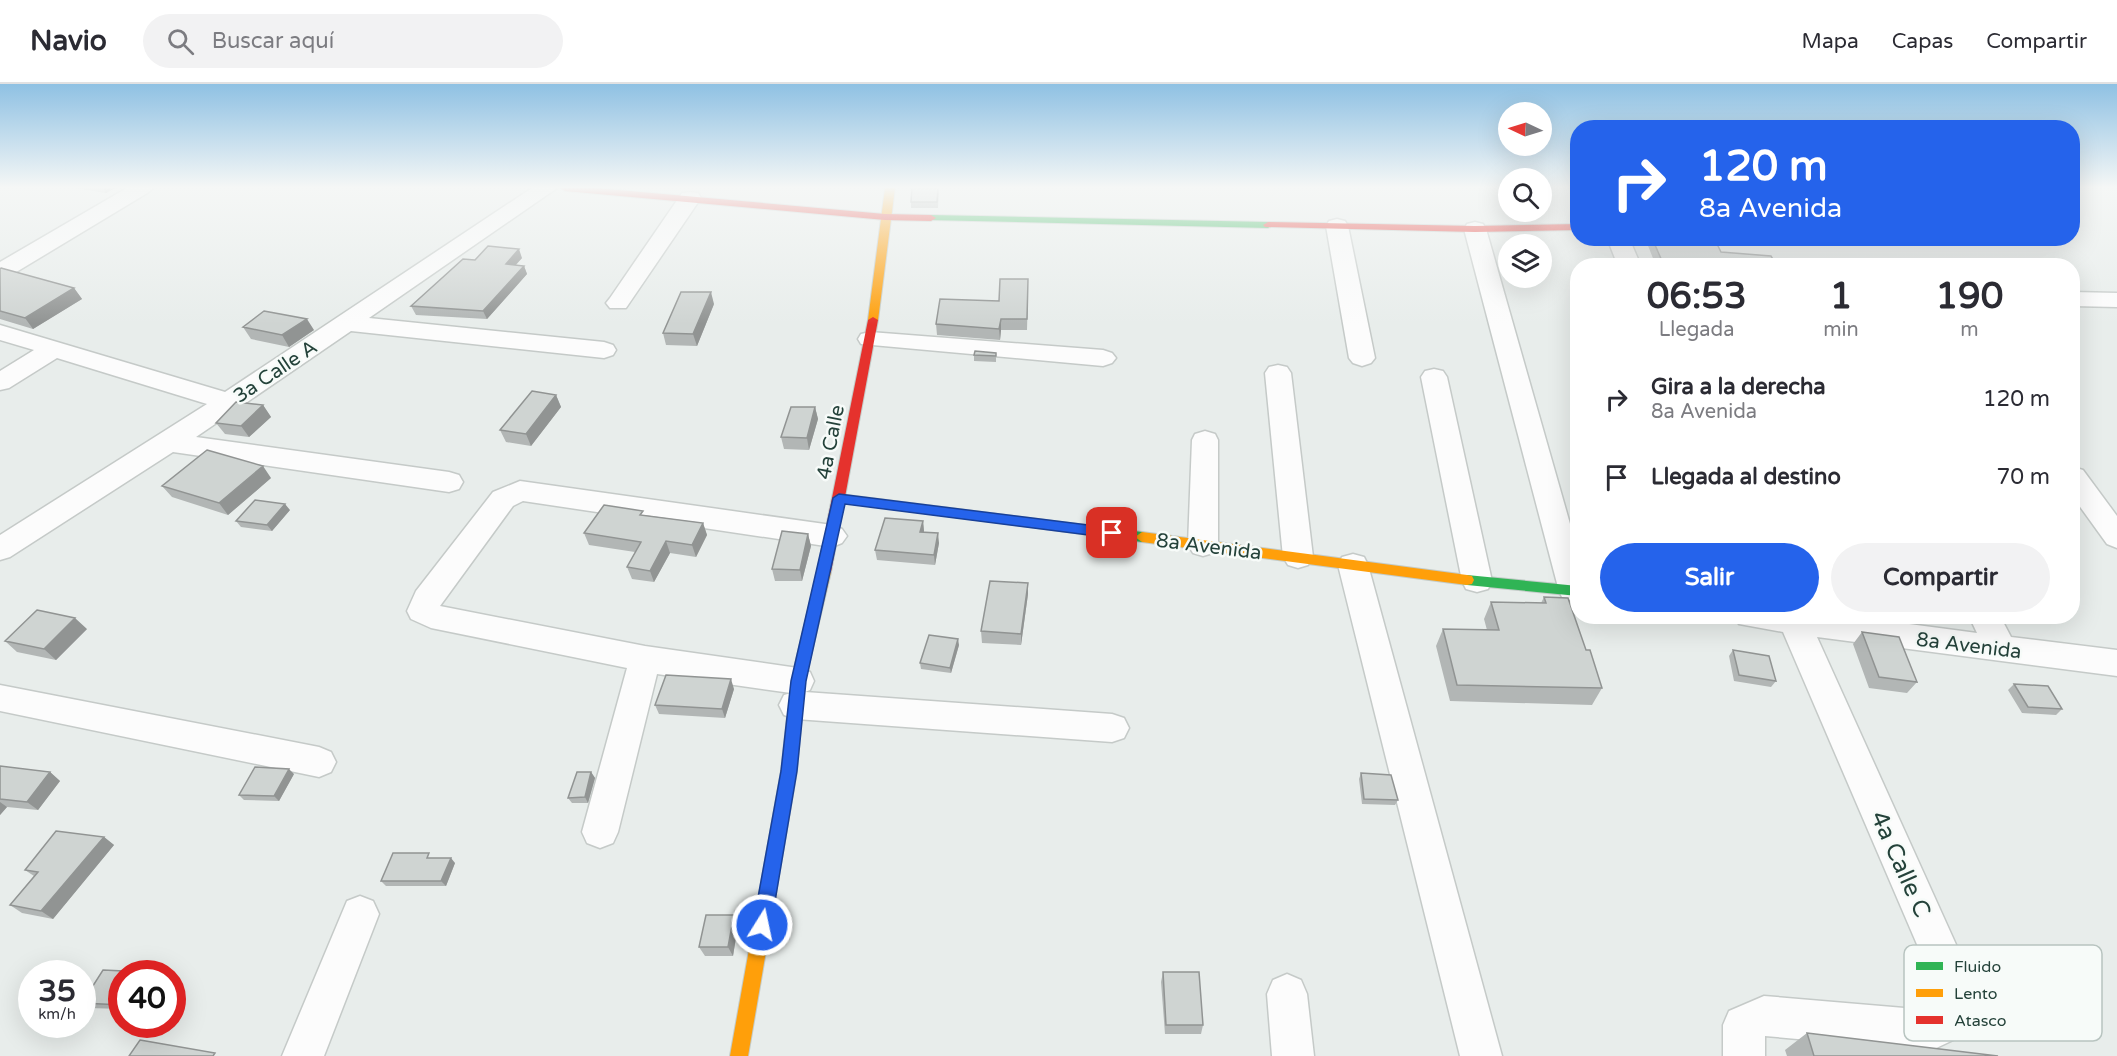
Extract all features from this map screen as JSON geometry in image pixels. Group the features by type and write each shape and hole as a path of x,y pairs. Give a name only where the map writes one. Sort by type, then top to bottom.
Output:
{"street":[{"path":"0,272 65,233"},
{"name":"3a Calle A","path":"0,549 169,442 479,233"},
{"path":"618,303 666,233"},
{"name":"4a Calle","path":"739,1056 789,771 797,693 832,537 870,339 883,233"},
{"path":"1338,233 1362,358"},
{"path":"1476,233 1570,569"},
{"path":"2080,299 2117,300"},
{"path":"345,324 604,350"},
{"path":"0,332 228,402"},
{"path":"870,339 1103,358"},
{"path":"0,382 55,348"},
{"path":"1278,373 1298,557"},
{"path":"1434,377 1477,581"},
{"path":"1203,545 1205,440"},
{"path":"169,442 449,482"},
{"path":"2080,487 2117,537"},
{"path":"832,537 520,491 503,499 427,599 422,611 431,616 645,659 797,693 1112,728"},
{"name":"8a Avenida","path":"839,498 1477,581 1570,590"},
{"path":"1353,565 1481,1056"},
{"name":"4a Calle C","path":"1795,624 1937,945"},
{"name":"8a Avenida","path":"1823,624 2117,663"},
{"path":"1988,624 2001,648"},
{"path":"600,832 645,659"},
{"path":"0,698 319,762"},
{"path":"303,1056 360,914"},
{"path":"1287,994 1293,1056"},
{"name":"4a Calle C","path":"1744,1056 1743,1025 1764,1016 1904,1029"}],"building":[{"path":"488,246 519,249 506,264 524,266 483,311 411,306 463,259 475,260"},
{"path":"1655,246 1718,246 1721,252 1771,256 1772,258 1661,258"},
{"path":"1,268 74,288 25,318 0,311"},
{"path":"1000,279 1028,279 1027,319 1001,319 999,329 936,324 940,299 999,301"},
{"path":"681,292 711,292 693,334 663,333"},
{"path":"264,311 307,319 282,335 243,327"},
{"path":"975,351 996,353 996,356 974,355"},
{"path":"532,391 556,395 526,434 500,430"},
{"path":"236,402 263,405 241,426 216,423"},
{"path":"791,407 815,407 807,438 781,437"},
{"path":"207,450 263,466 219,503 162,486"},
{"path":"255,500 285,504 267,525 236,521"},
{"path":"604,505 643,511 640,515 703,523 692,545 666,541 650,571 627,567 641,542 584,533"},
{"path":"885,518 923,521 920,532 938,533 934,555 875,550"},
{"path":"782,531 808,534 800,570 772,569"},
{"path":"990,581 1028,583 1021,634 981,631"},
{"path":"1544,597 1568,598 1570,624 1577,624 1586,650 1590,650 1602,688 1457,685 1443,629 1499,630 1491,602 1546,603"},
{"path":"37,610 75,618 44,649 5,641"},
{"path":"1862,632 1899,637 1917,682 1879,677"},
{"path":"929,635 958,639 950,668 920,663"},
{"path":"1733,650 1769,656 1776,681 1739,675"},
{"path":"666,675 731,679 722,709 655,705"},
{"path":"2014,684 2048,686 2062,709 2028,707"},
{"path":"0,766 50,772 27,802 0,799"},
{"path":"255,767 289,769 274,796 239,795"},
{"path":"577,772 591,772 585,797 568,798"},
{"path":"1361,773 1391,775 1398,800 1364,799"},
{"path":"56,831 104,837 41,911 10,905 38,872 25,870"},
{"path":"393,853 429,853 427,858 451,858 441,881 381,881"},
{"path":"706,915 734,915 728,947 699,947"},
{"path":"103,970 108,970 108,1004 96,1004 96,981"},
{"path":"1163,972 1199,972 1203,1025 1166,1025"},
{"path":"1807,1033 1998,1056 1814,1056"},
{"path":"140,1040 215,1053 213,1056 129,1056"}],"traffic: fast":[{"path":"839,498 1142,537"},
{"path":"1467,580 1570,590"}],"traffic: slow":[{"path":"873,320 884,233"},
{"path":"1142,537 1467,580"},
{"path":"739,1056 789,771 798,681 824,572"}],"traffic: jam":[{"path":"824,572 873,320"}],"route":[{"path":"762,925 789,771 798,681 839,498 1112,533"}]}
